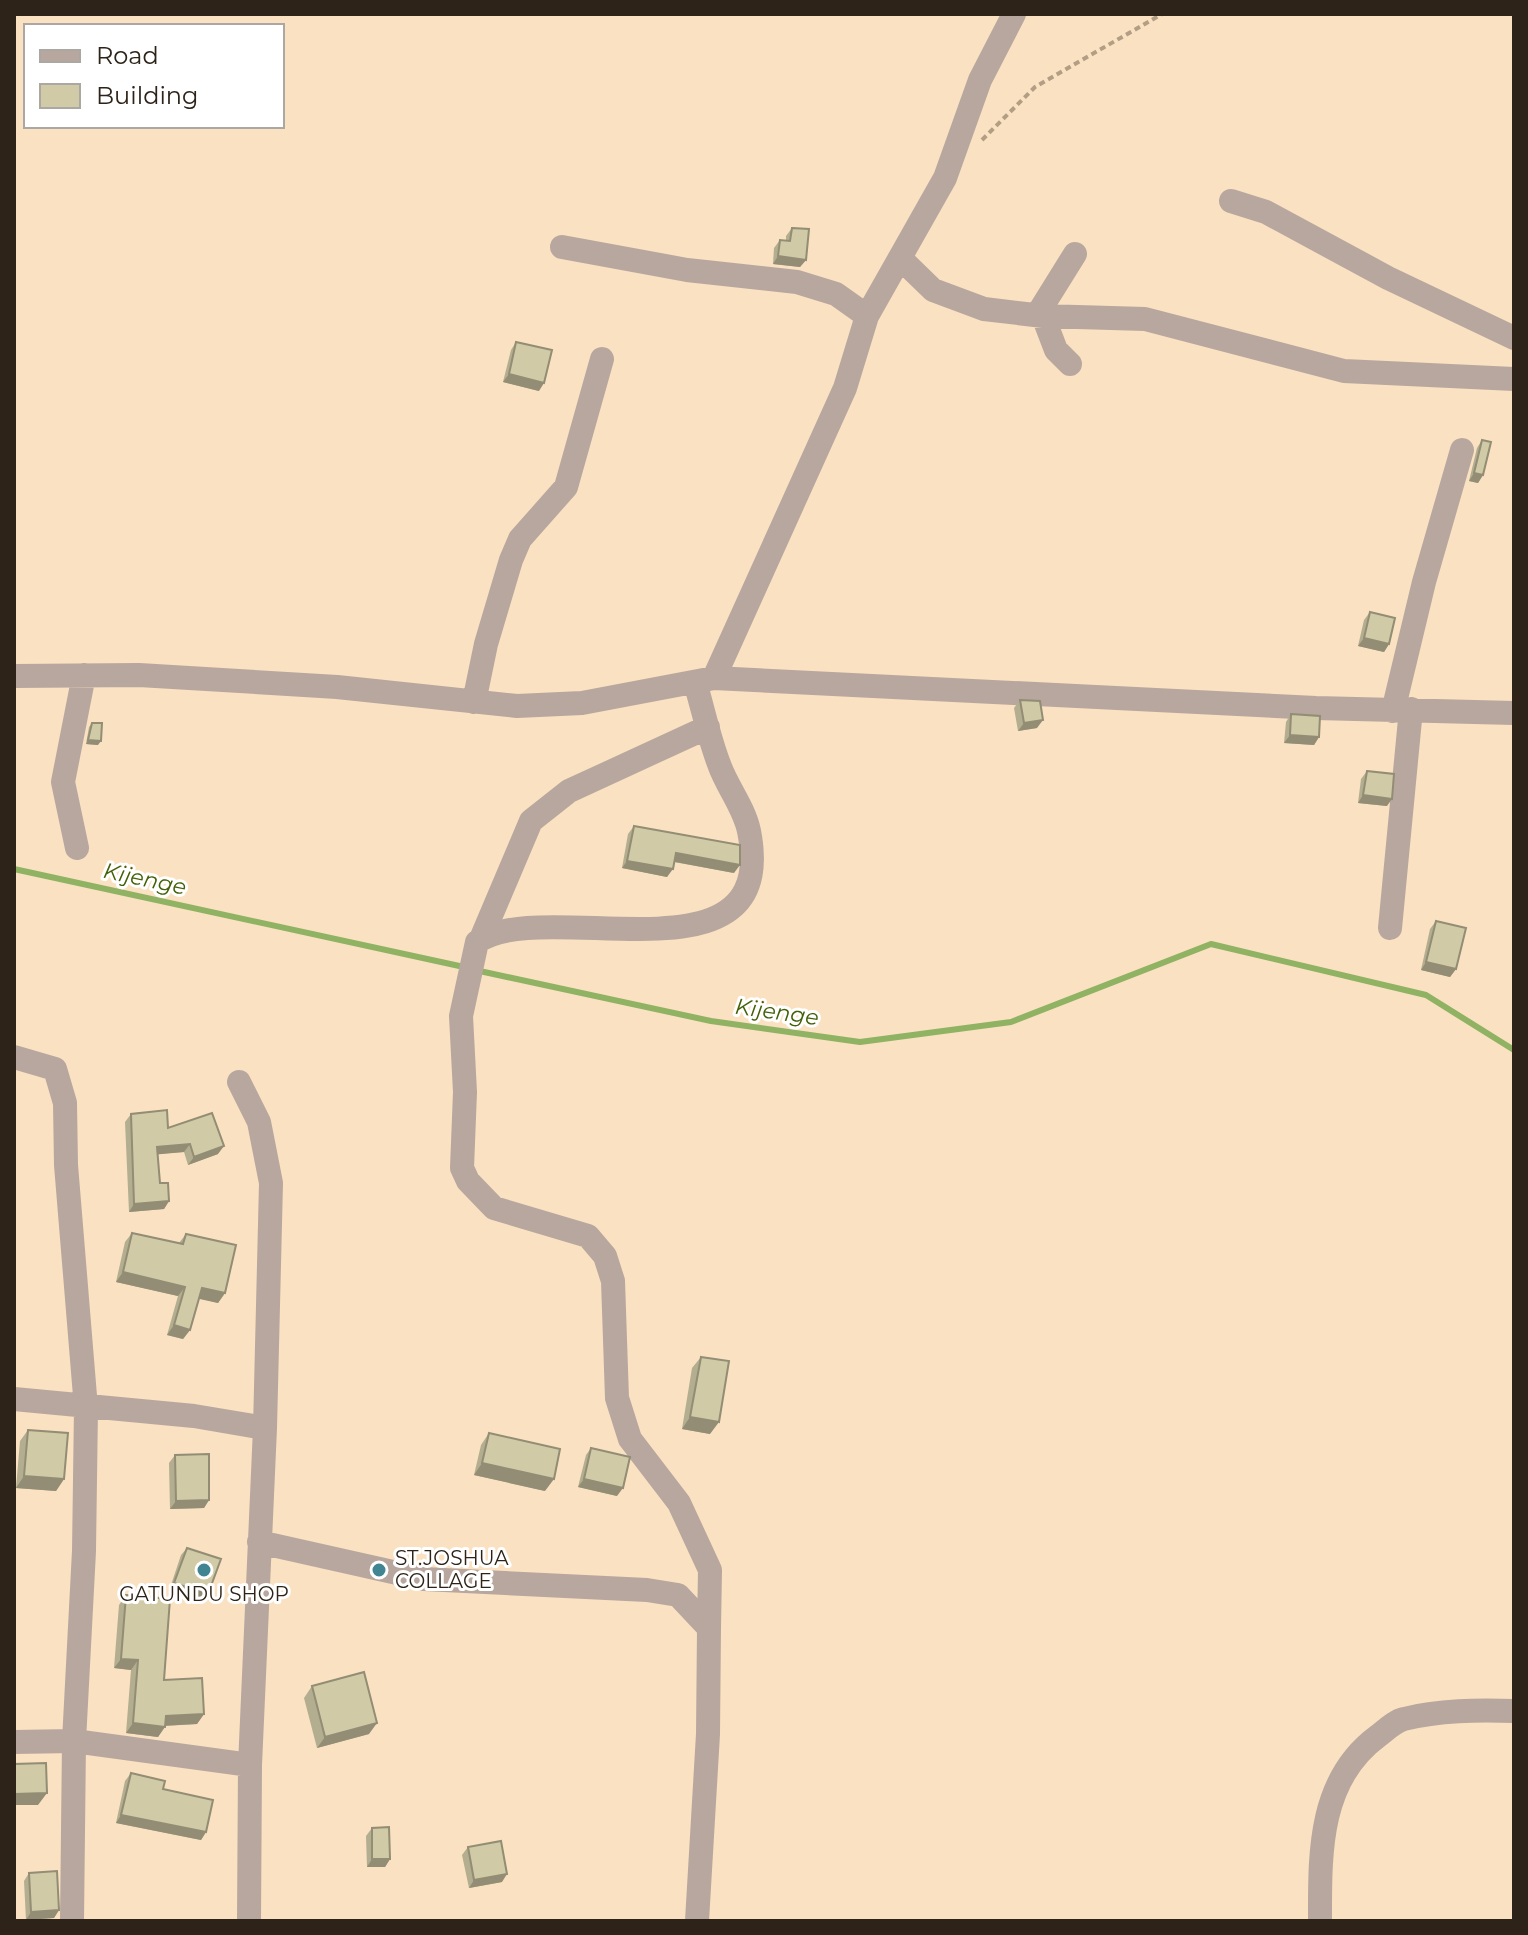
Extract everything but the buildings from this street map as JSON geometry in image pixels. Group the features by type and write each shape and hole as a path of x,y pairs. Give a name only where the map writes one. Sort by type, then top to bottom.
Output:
{"street":[{"path":"478,942 525,930 663,929 711,919 741,900 750,870 749,833 719,765 708,727 705,680 845,388 867,316 945,178 980,80 1014,14"},
{"path":"1231,201 1266,212 1388,278 1514,338"},
{"path":"562,247 687,270 797,282 836,294 867,316"},
{"path":"1040,316 1075,254"},
{"path":"900,258 933,290 984,309 1040,316 1145,319 1205,333 1272,355 1344,371 1514,379"},
{"path":"1040,316 1056,350 1070,364"},
{"path":"474,702 486,644 511,560 520,539 566,487 602,359"},
{"path":"1390,928 1402,710 1424,582 1462,450"},
{"path":"77,848 63,782 84,675"},
{"path":"16,677 84,675 337,687 517,706 582,703 705,680 1514,713"},
{"path":"697,1921 708,1734 710,1570 679,1503 630,1439 617,1398 613,1281 605,1256 588,1236 494,1208 468,1181 462,1168 465,1092 460,1027 478,942 531,821 569,791 708,727"},
{"path":"14,1057 55,1069 65,1103 66,1165 86,1408 84,1551 74,1741 72,1921"},
{"path":"239,1082 259,1122 271,1183 265,1428 250,1765 249,1921"},
{"path":"14,1399 194,1416 265,1428"},
{"path":"259,1542 424,1579 647,1590 678,1595 709,1628"},
{"path":"1320,1921 1322,1835 1334,1789 1348,1766 1369,1742 1400,1720 1469,1710 1514,1711"},
{"path":"14,1742 74,1741 250,1765"}],"path":[{"path":"975,148 1035,87 1162,14"}],"waterway":[{"name":"Kijenge","path":"14,869 464,967"},
{"name":"Kijenge","path":"475,970 711,1021 860,1042 1011,1022 1211,944 1426,995 1514,1050"}],"place":[{"name":"GATUNDU SHOP","path":"204,1570"},
{"name":"ST.JOSHUA COLLAGE","path":"379,1570"}]}
